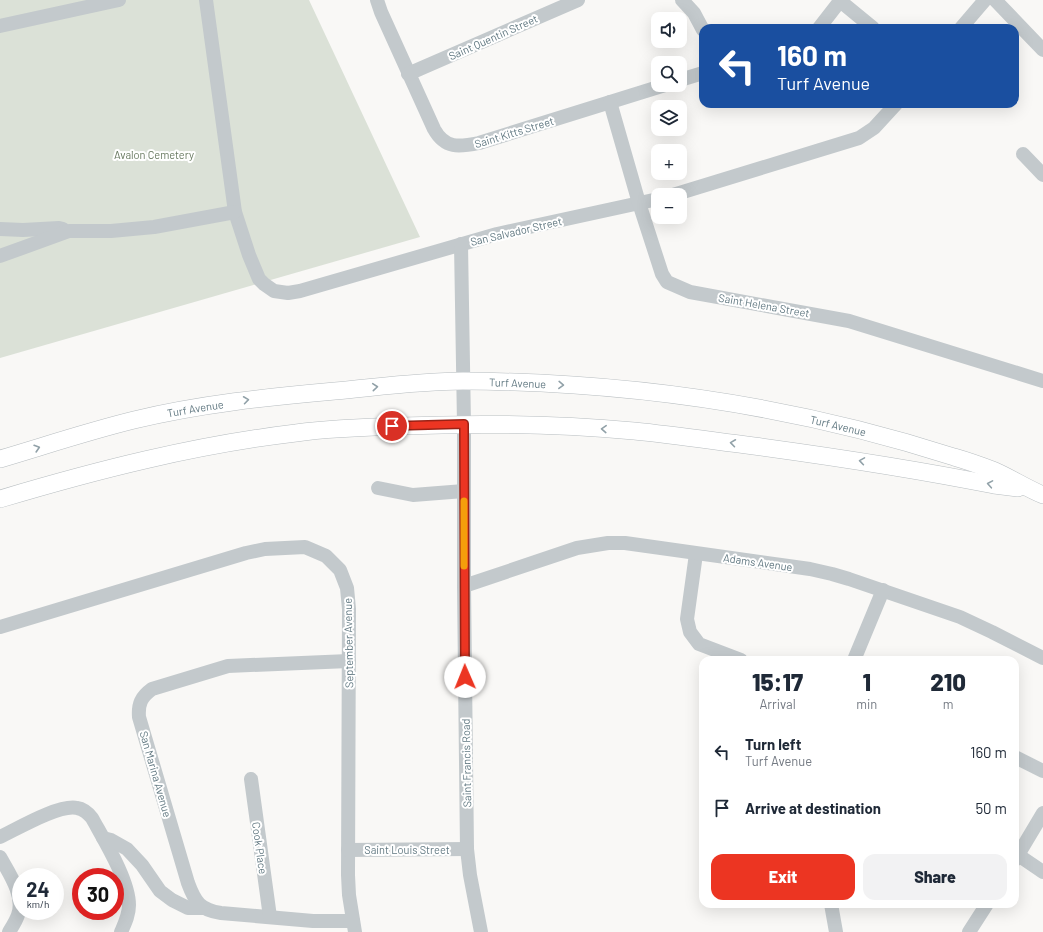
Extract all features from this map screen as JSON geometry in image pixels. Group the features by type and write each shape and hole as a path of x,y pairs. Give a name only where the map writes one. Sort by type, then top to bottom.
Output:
{"main road":[{"name":"Turf Avenue","path":"0,459 134,420 201,407 295,394 418,383 463,381 631,390 684,396 790,414 891,438 955,457 996,472 1036,492"},
{"name":"Turf Avenue","path":"0,499 81,475 186,450 251,439 312,431 464,424 549,426 633,431 687,437 840,457 1036,492"}],"street":[{"path":"0,26 119,0"},
{"path":"206,0 235,212 249,255 260,279 264,284 274,291 288,293 300,291 461,244"},
{"name":"Saint Kitts Street","path":"377,0 408,74 438,136 441,140 454,146 468,146 479,143 651,89"},
{"name":"Saint Quentin Street","path":"408,74 578,0"},
{"path":"682,0 694,13 700,24"},
{"path":"822,24 839,0 868,24"},
{"path":"964,24 985,0"},
{"path":"995,0 1018,24"},
{"path":"1019,25 1043,50"},
{"path":"687,78 699,74"},
{"name":"Saint Helena Street","path":"610,102 639,203 666,282 690,292 849,321 1043,381"},
{"path":"687,191 859,138 874,128 892,108"},
{"path":"1023,154 1043,175"},
{"name":"San Salvador Street","path":"464,424 461,244 531,226 651,200"},
{"path":"0,229 18,230 59,228 69,230 111,231 154,227 235,212"},
{"path":"5,254 18,230"},
{"path":"5,254 69,230"},
{"name":"Saint Francis Road","path":"464,424 467,849 470,875 481,932"},
{"path":"378,488 412,495 464,491"},
{"name":"Adams Avenue","path":"464,586 577,548 594,544 625,543 810,569 832,574 883,590 960,618 992,632 1043,658"},
{"name":"September Avenue","path":"0,627 246,553 265,549 305,547 326,556 340,570 347,588 349,609 348,850 349,895 354,927"},
{"path":"696,554 687,619 690,632 700,644 731,656"},
{"path":"856,656 883,590"},
{"name":"San Marina Avenue","path":"203,908 195,899 188,883 139,717 139,708 145,694 152,689 228,666 349,661"},
{"path":"1019,759 1043,771"},
{"name":"Cook Place","path":"251,779 270,917"},
{"path":"0,837 62,808 80,808 88,813 115,861 128,895 129,905 127,916 121,932"},
{"path":"1019,855 1043,813"},
{"path":"103,838 111,840 127,849 142,865 160,891 188,908 203,908 221,913 313,921 354,927"},
{"name":"Saint Louis Street","path":"348,850 467,849"},
{"path":"0,856 13,882 19,900 18,914 9,932"},
{"path":"1019,859 1043,872"},
{"path":"832,908 836,932"},
{"path":"968,932 984,908"}],"green space":[{"name":"Avalon Cemetery","path":"0,0 309,0 420,237 0,358"}],"slow traffic":[{"path":"464,501 464,566"}],"route":[{"path":"392,426 464,424 465,677"}]}
